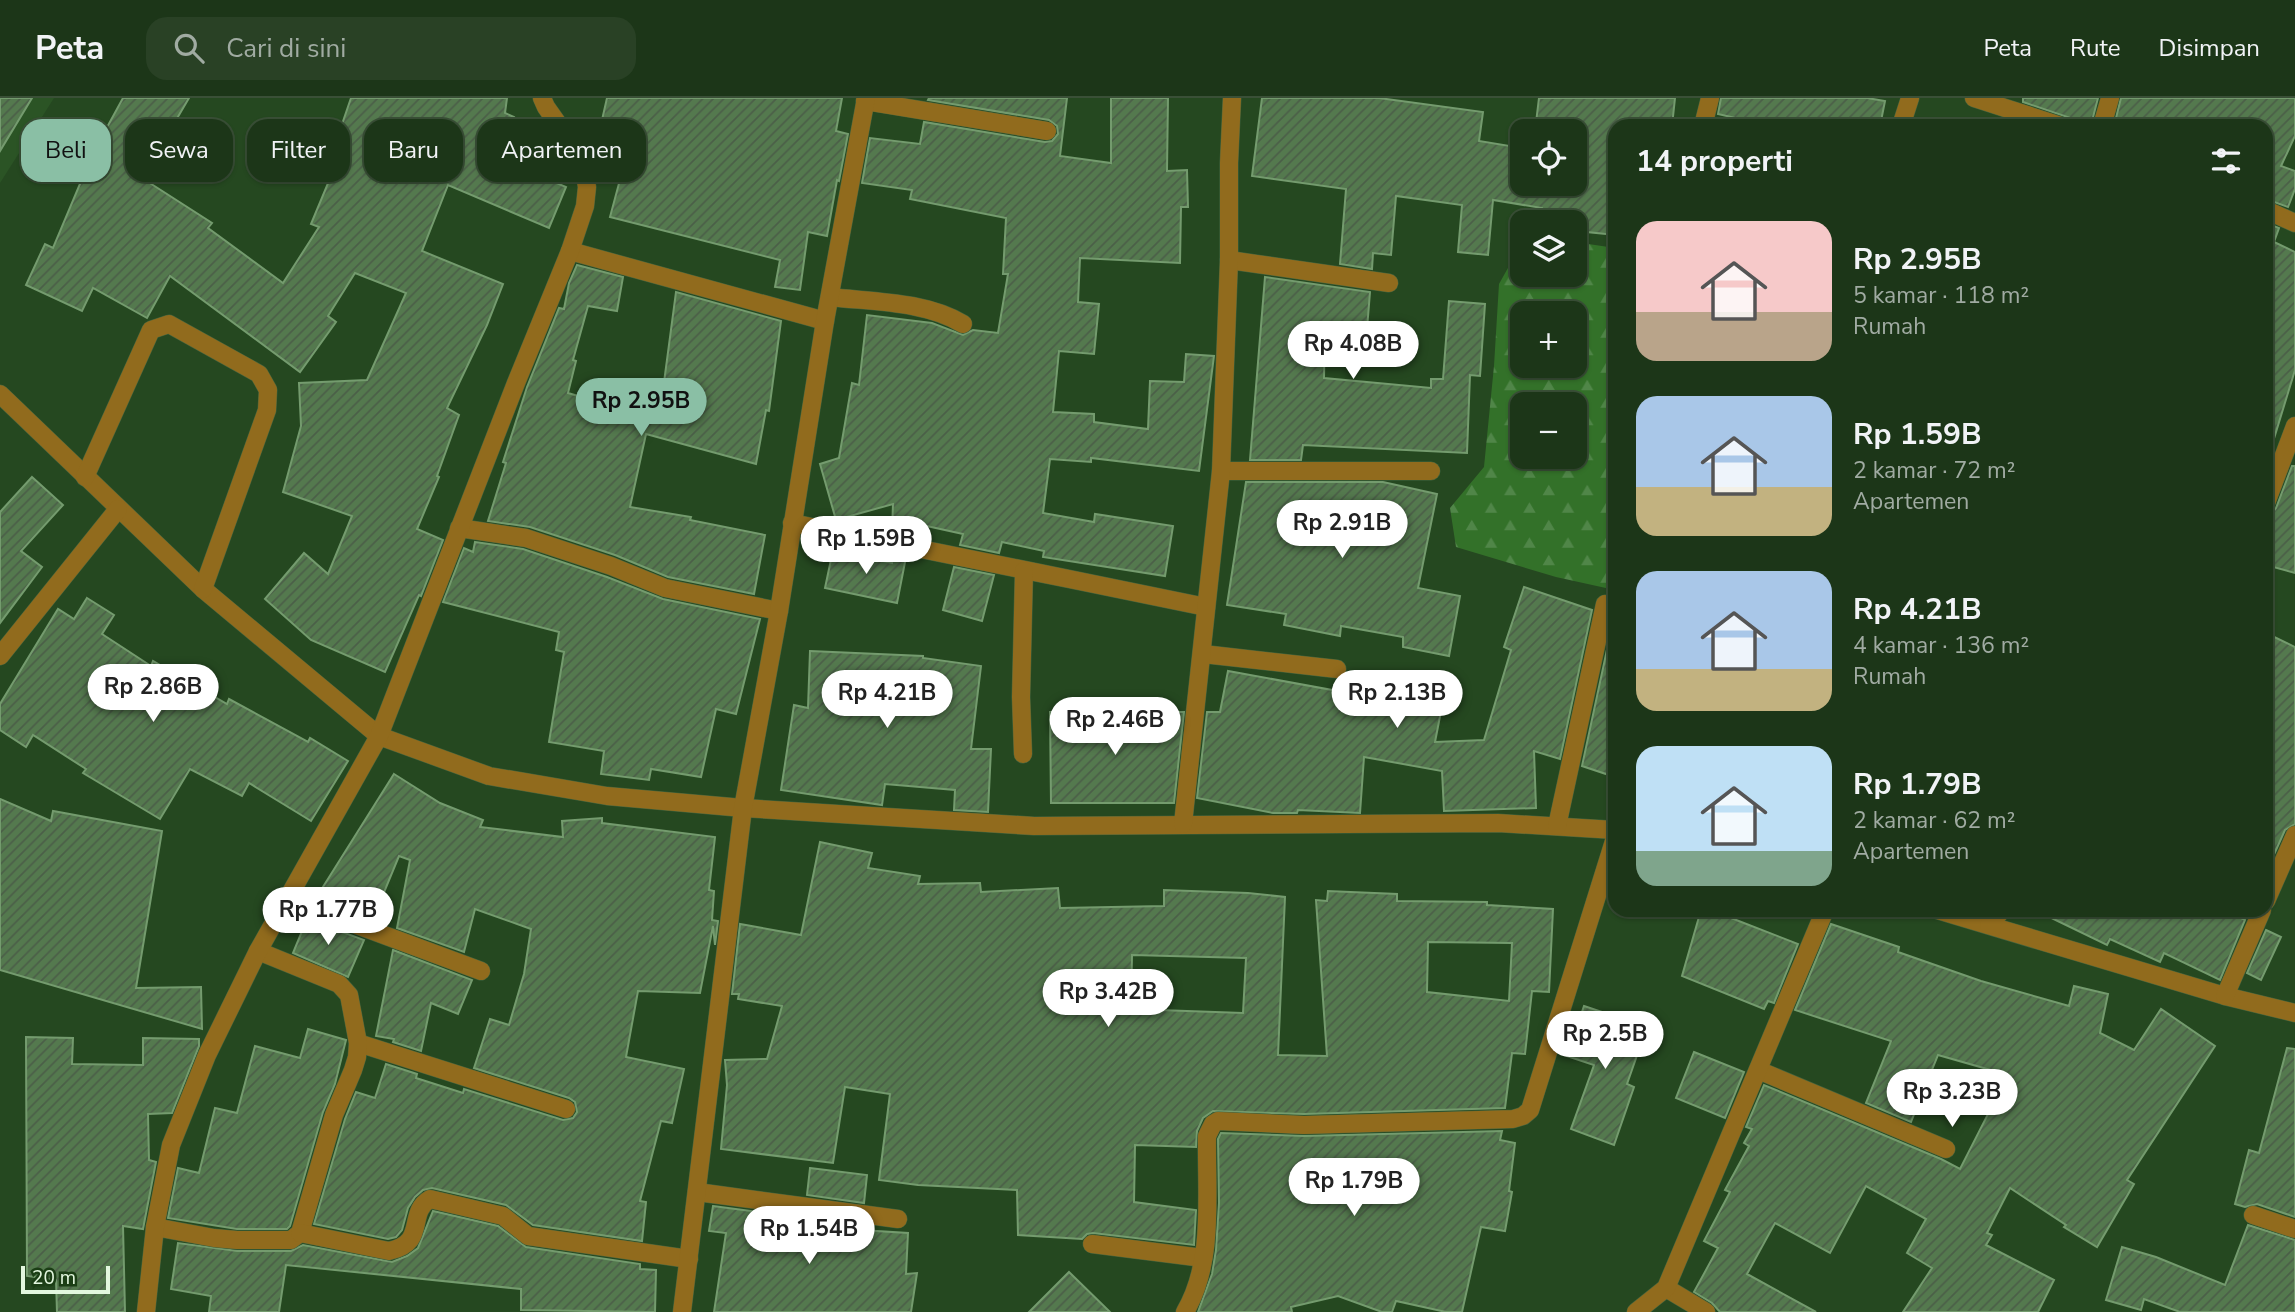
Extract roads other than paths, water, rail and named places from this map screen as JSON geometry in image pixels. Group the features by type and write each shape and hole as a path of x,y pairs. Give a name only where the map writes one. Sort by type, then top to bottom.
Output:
{"street":[{"path":"146,1312 155,1227 171,1145 207,1055 258,951 379,736 570,251 585,206 586,174 582,158 542,98"},
{"path":"1183,824 1221,471 1233,98"},
{"path":"1705,119 1710,98"},
{"path":"1903,119 1910,98"},
{"path":"1974,98 2040,119"},
{"path":"2104,119 2110,98"},
{"path":"682,1312 743,808 865,99 1047,131"},
{"path":"2273,213 2295,223"},
{"path":"570,251 825,321"},
{"path":"1229,260 1389,283"},
{"path":"830,297 909,306 952,317 963,324"},
{"path":"85,477 151,330 169,324 259,374 268,390 267,410 202,589"},
{"path":"0,394 202,589 379,736 489,776 607,796 743,808 1034,827 1498,822 1608,830"},
{"path":"2273,484 2295,426"},
{"path":"1221,471 1431,471"},
{"path":"0,656 118,509"},
{"path":"792,523 978,558 1024,571 1206,607"},
{"path":"459,528 526,538 611,566 665,588 779,611"},
{"path":"1023,754 1021,697 1024,571"},
{"path":"1557,826 1605,604"},
{"path":"1203,654 1337,669"},
{"path":"2273,885 2295,835"},
{"path":"1185,1312 1193,1295 1203,1258 1206,1232 1207,1136 1213,1124 1219,1121 1304,1125 1513,1119 1530,1110 1608,860"},
{"path":"287,899 481,971"},
{"path":"1636,1312 1666,1288 1822,917"},
{"path":"1961,917 2225,996 2295,1013"},
{"path":"1989,925 1996,917"},
{"path":"2225,996 2259,917"},
{"path":"155,1227 237,1240 291,1240 300,1233 334,1115 354,1070 358,1043 348,995 339,984 258,951"},
{"path":"358,1043 566,1109"},
{"path":"1758,1070 1946,1149"},
{"path":"697,1192 898,1219"},
{"path":"300,1233 389,1251 401,1248 411,1241 422,1205 430,1199 503,1216 528,1236 689,1259"},
{"path":"2253,1215 2295,1229"},
{"path":"1092,1244 1203,1258"},
{"path":"1666,1288 1706,1312"}]}
